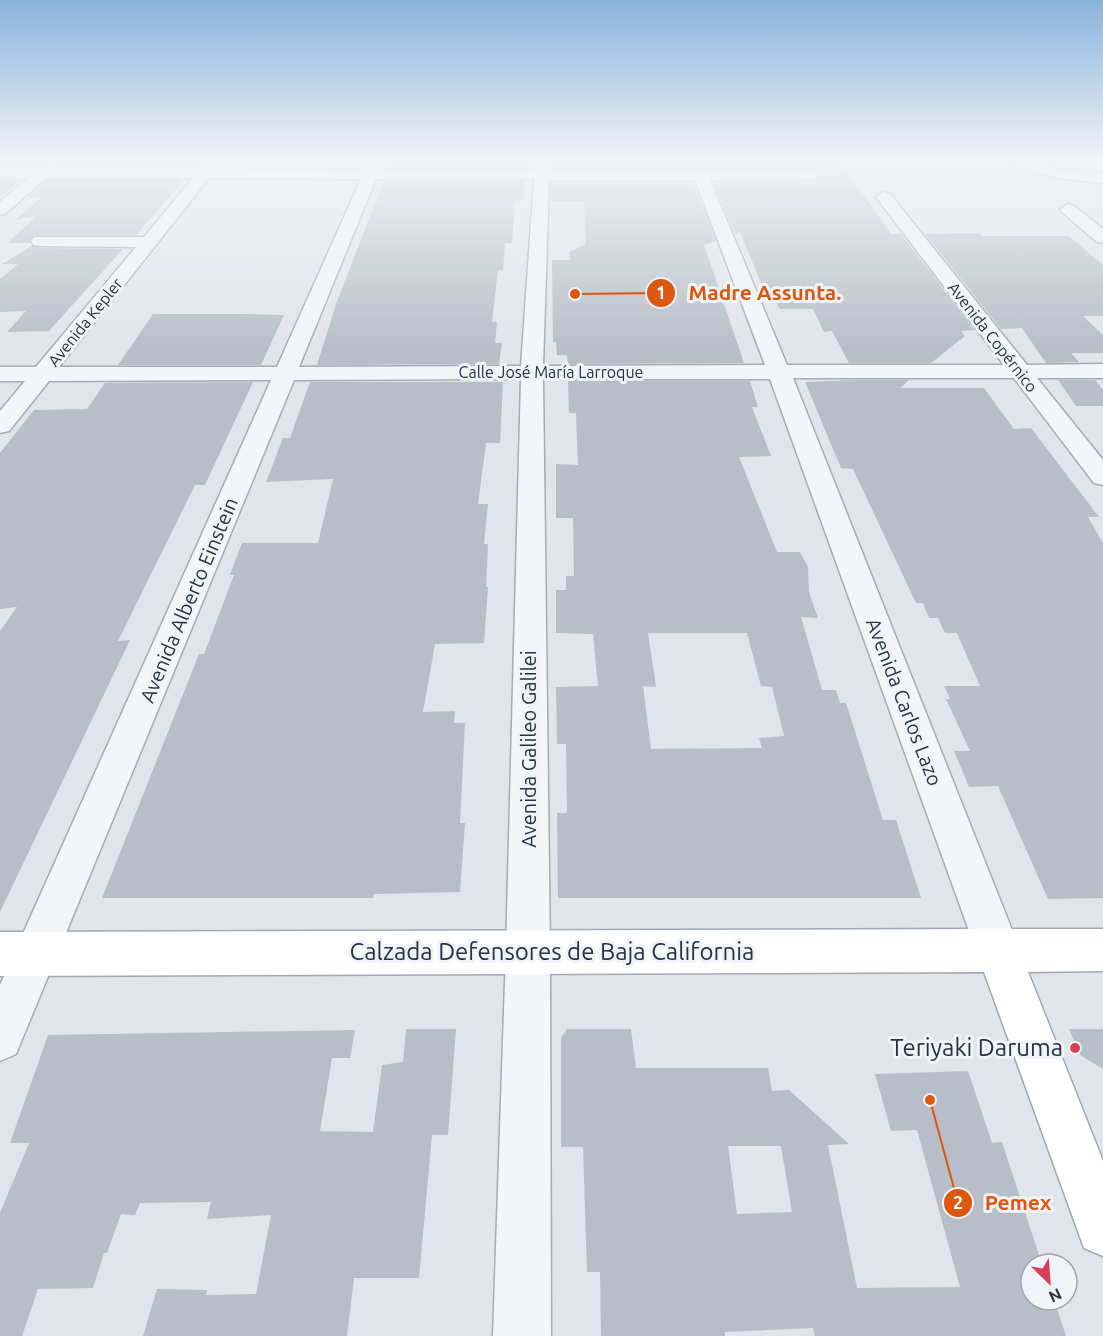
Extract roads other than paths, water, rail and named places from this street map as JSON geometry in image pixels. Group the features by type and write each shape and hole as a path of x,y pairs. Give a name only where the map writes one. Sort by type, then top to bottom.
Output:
{"main road":[{"name":"Avenida Carlos Lazo","path":"998,950 1103,1229"},
{"name":"Calzada Defensores de Baja California","path":"18,954 1103,950"}],"street":[{"name":"Avenida Kepler","path":"0,426 164,224"},
{"name":"Avenida Alberto Einstein","path":"0,1038 18,954 287,373 349,224"},
{"name":"Avenida Galileo Galilei","path":"522,1336 528,952 532,372 539,224"},
{"name":"Avenida Carlos Lazo","path":"720,224 779,372 998,950"},
{"name":"Avenida Copérnico","path":"905,224 1103,477"},
{"path":"1087,224 1103,238"},
{"path":"40,241 149,242"},
{"name":"Calle José María Larroque","path":"0,374 1103,371"}],"place":[{"name":"Madre Assunta.","path":"575,294"},
{"name":"Teriyaki Daruma","path":"1075,1048"},
{"name":"Pemex","path":"930,1100"}]}
